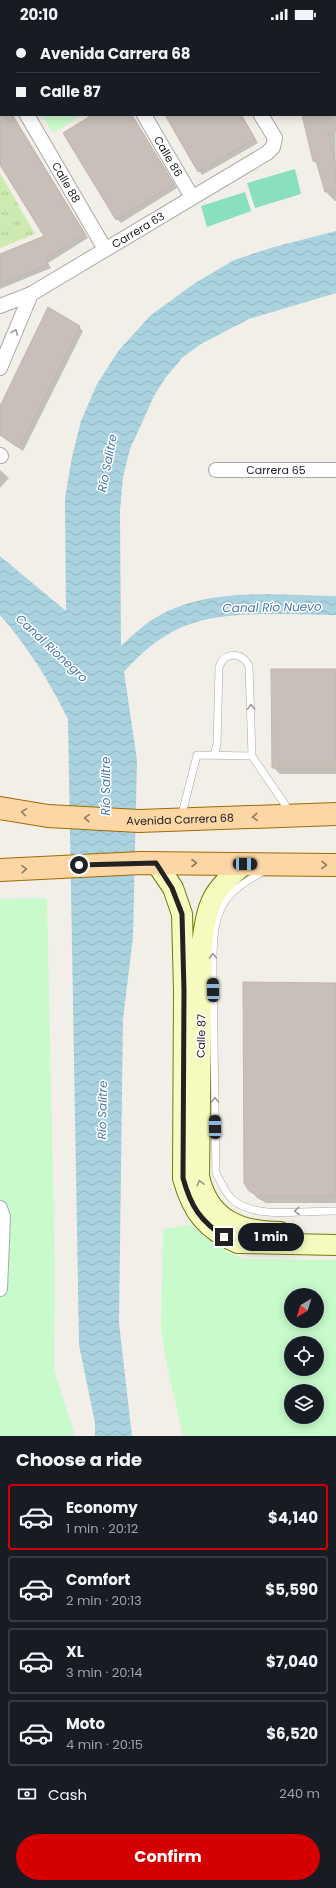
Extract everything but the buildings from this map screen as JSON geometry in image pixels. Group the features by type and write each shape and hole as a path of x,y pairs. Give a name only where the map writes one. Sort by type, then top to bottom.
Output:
{"main road":[{"name":"Avenida Carrera 68","path":"0,808 48,816 140,821 336,814"},
{"path":"0,870 149,863 336,865"}],"street":[{"name":"Calle 88","path":"28,116 105,249"},
{"name":"Calle 86","path":"145,116 192,197"},
{"name":"Carrera 63","path":"0,306 31,294 267,153 273,147 275,138 262,116"},
{"path":"0,368 31,294"},
{"name":"Carrera 65","path":"216,470 336,470"},
{"name":"Calle 87","path":"149,863 172,888 182,914 184,991 183,1178 192,1205 207,1225 224,1237 238,1243 336,1245"},
{"name":"Calle 87","path":"245,864 231,875 215,893 205,921 202,946 199,1176 201,1188 207,1201 220,1216 237,1227 257,1231 336,1232"},
{"path":"0,1208 3,1217 0,1289"}],"lane":[{"path":"214,755 217,744 219,667 224,658 230,655 236,655 245,659 249,666 252,756 292,815"},
{"path":"180,819 197,755 252,756"},
{"path":"274,864 243,883 230,895 221,909 216,924 213,948 213,974 216,1173 225,1191 232,1199 243,1207 263,1212 336,1211"}],"green space":[{"path":"43,116 80,116 53,133"},
{"path":"295,169 301,194 255,208 247,183"},
{"path":"0,173 35,234 0,248"},
{"path":"245,192 251,211 207,227 201,206"},
{"path":"47,898 55,1278 54,1370 75,1436 0,1436 0,899"},
{"path":"191,1225 216,1245 231,1254 245,1259 336,1260 336,1436 183,1436 166,1361 161,1328 163,1229"}],"water":[{"path":"336,231 336,293 249,319 201,344 183,357 166,377 154,396 130,449 123,477 120,511 121,646 145,624 162,614 182,605 225,596 270,594 336,596 336,615 247,615 212,618 196,622 176,630 157,642 139,656 124,672 137,760 133,937 123,1019 119,1323 132,1436 95,1436 95,1423 79,1345 68,719 53,691 20,639 0,615 0,556 66,611 65,498 72,457 81,421 97,384 119,350 151,315 195,283 234,260 274,247"}],"route":[{"path":"79,865 156,863 172,888 178,902 182,914 183,1178 192,1205 200,1217 207,1225 224,1237"}],"water label":[{"name":"Río Salitre","path":"107,463"},
{"name":"Canal Río Nuevo","path":"272,607"},
{"name":"Canal Rionegro","path":"52,648"},
{"name":"Río Salitre","path":"105,786"},
{"name":"Río Salitre","path":"102,1110"}]}
